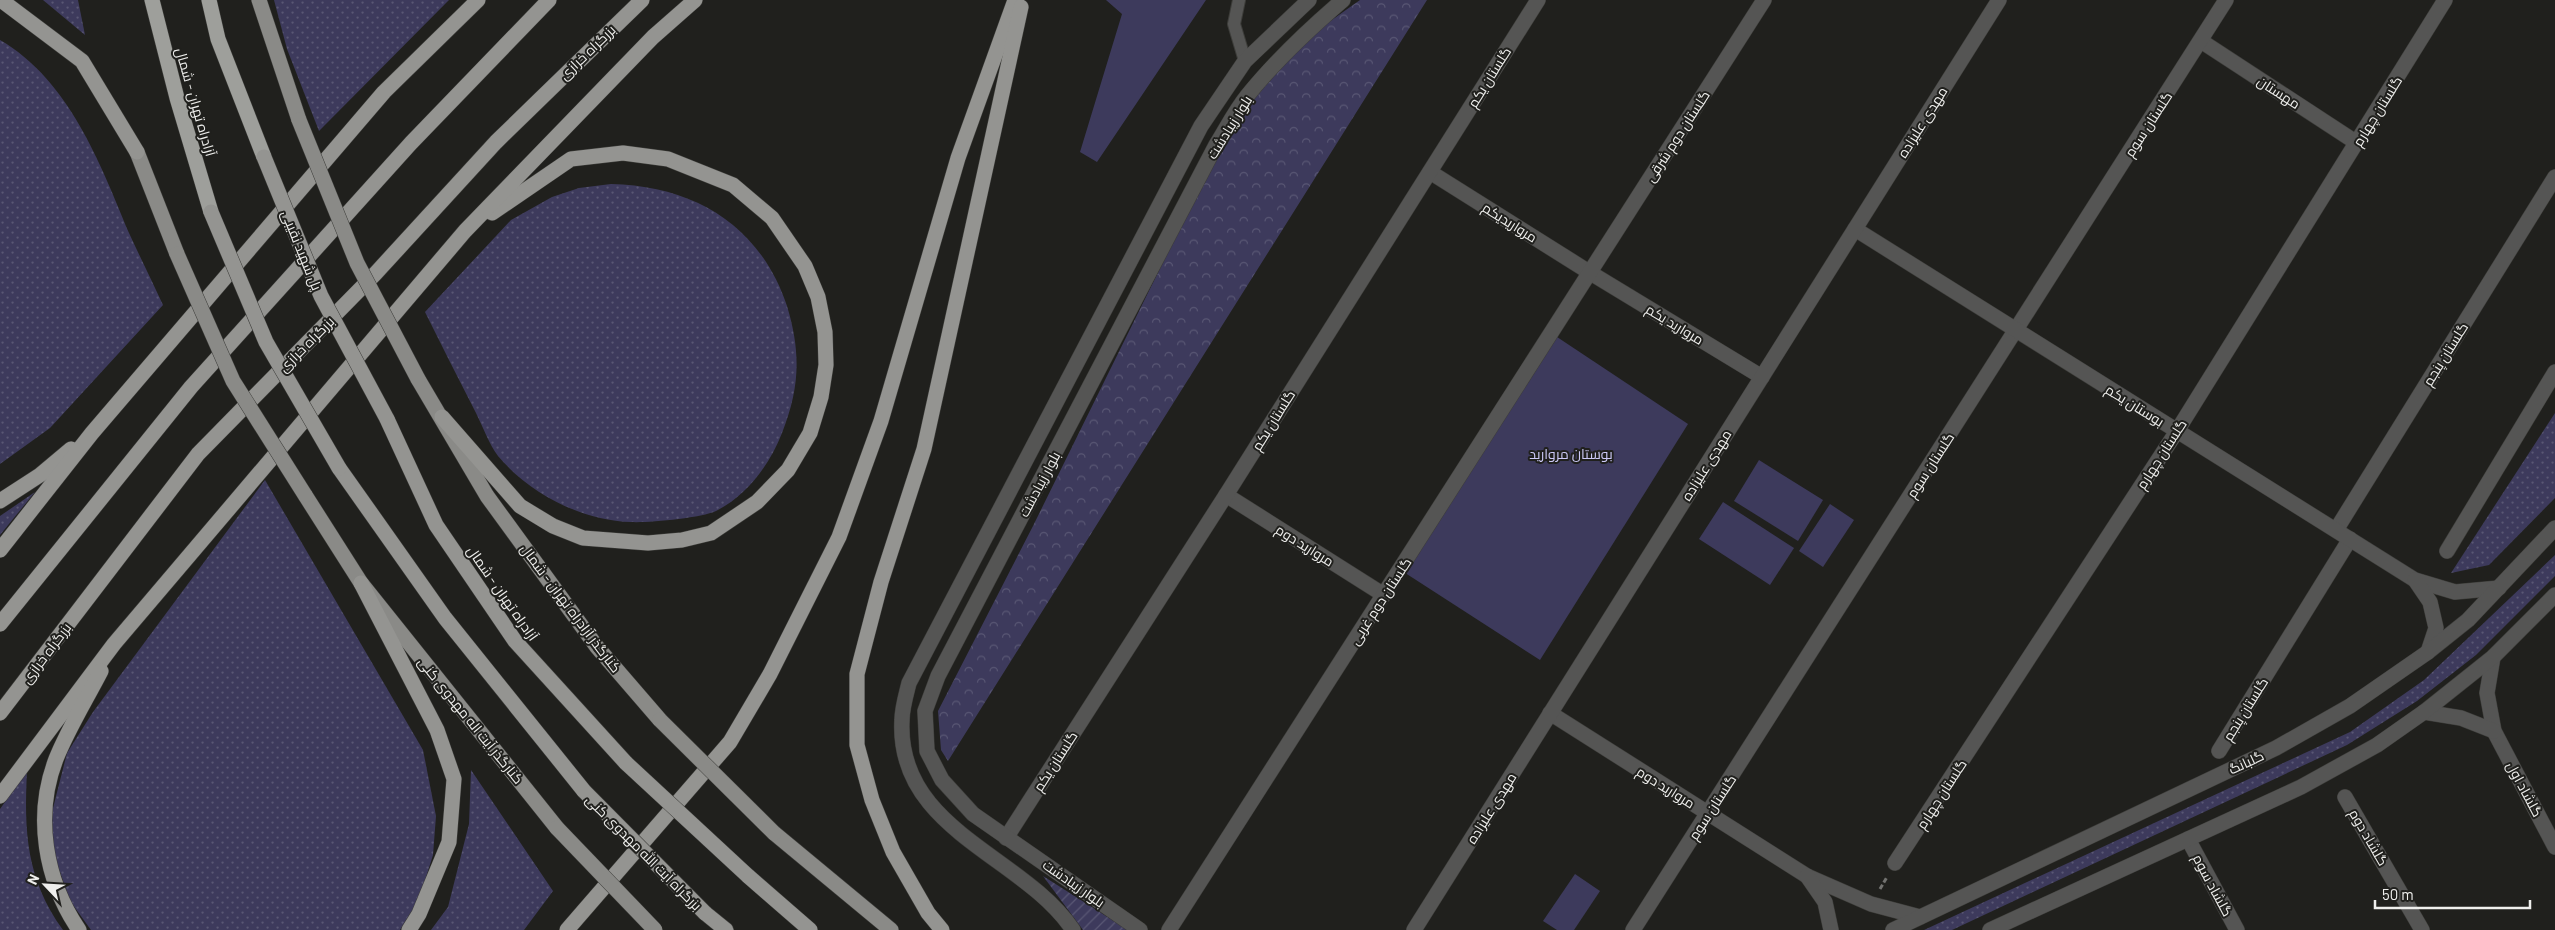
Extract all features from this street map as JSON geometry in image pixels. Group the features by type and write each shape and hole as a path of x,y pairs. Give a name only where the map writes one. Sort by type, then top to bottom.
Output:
{"highway":[{"path":"2,0 82,61 136,152"},
{"name":"آزادراه تهران - شمال","path":"152,0 177,98 211,212 266,342 339,468 445,618 584,791"},
{"name":"پل شهید نقیبی","path":"209,0 218,39 264,158 321,296 387,419"},
{"path":"0,550 92,433 384,92 478,0"},
{"path":"0,624 191,387 411,143 548,0"},
{"name":"بزرگراه خرازی","path":"0,713 198,454 375,274 496,142 642,0"},
{"path":"0,796 114,644 465,230 653,37 695,0"},
{"path":"568,930 730,742 770,674 838,537 882,421 958,158 1015,0"},
{"path":"942,930 928,913 893,852 872,800 857,745 857,674 881,582 924,449 1023,0"},
{"path":"442,417 520,506 553,526 583,538 619,542 648,543 682,540 711,533 757,502 788,470 810,433 826,365 825,332 818,297 805,266 772,218 752,204 733,185 668,159 622,153 571,160 465,230"},
{"name":"آزادراه تهران - شمال","path":"387,419 436,525 515,641 626,763 748,876 810,930"},
{"path":"0,501 40,475 92,433"},
{"path":"361,583 437,730 454,779 449,842 420,914 410,930"},
{"path":"79,930 56,890 46,849 44,814 56,760 114,644"},
{"name":"بزرگراه آیت الله مهدوی کنی","path":"584,791 705,913 726,930"}],"main road":[{"name":"کنارگذر آزادراه تهران - شمال","path":"259,0 299,120 357,263 418,380 488,496 597,647 660,720 774,832 891,930"},
{"name":"کنارگذر آیت اله مهدوی کنی","path":"136,152 233,381 361,583 557,828 656,930"}],"street":[{"name":"بلوار زیبادشت","path":"1073,930 1049,902 958,831 926,800 913,777 905,753 902,720 909,683 1182,160 1221,94 1245,61 1309,0"},
{"name":"بلوار زیبادشت","path":"1140,930 973,814 942,780 927,751 925,710 938,676 1216,145 1246,98 1275,62 1302,35 1343,0"},
{"name":"گلستان یکم","path":"1006,838 1226,495 1538,0"},
{"name":"گلستان دوم شرقی","path":"1589,272 1764,0"},
{"name":"مهدی علیزاده","path":"1414,930 1999,0"},
{"name":"گلستان سوم","path":"1634,930 2226,0"},
{"name":"گلستان چهارم","path":"1895,864 2177,430 2445,0"},
{"name":"مهستان","path":"2201,41 2357,144"},
{"name":"مرواریدیکم","path":"1430,172 1589,272"},
{"name":"گلستان پنجم","path":"2336,530 2555,177"},
{"name":"بوستان یکم","path":"1855,229 2415,580 2455,592 2499,588"},
{"name":"مروارید یکم","path":"1589,272 1762,377"},
{"name":"گلستان دوم غربی","path":"1169,930 1589,272"},
{"path":"2447,551 2555,372"},
{"name":"مروارید دوم","path":"1226,495 1384,595"},
{"name":"گلبانگ","path":"1893,930 2276,748 2350,706 2428,652 2468,620 2555,528"},
{"name":"گلستان پنجم","path":"2219,751 2350,539"},
{"name":"بوستان یکم","path":"2415,580 2430,602 2436,628 2428,652"},
{"path":"1990,930 2301,787 2377,745 2424,712 2493,657 2555,594"},
{"name":"گلشاد اول","path":"2493,657 2487,693 2494,731 2555,846"},
{"path":"2424,712 2461,718 2494,731"},
{"name":"مروارید دوم","path":"1550,713 1808,876 1871,904 1920,917"},
{"name":"گلشاد دوم","path":"2345,797 2422,930"},
{"name":"گلشاد سوم","path":"2188,839 2237,930"},
{"name":"مروارید دوم","path":"1808,876 1825,902 1831,930"}],"lane":[{"path":"1239,0 1234,24 1245,61"}],"path":[{"path":"1871,904 1895,864"}],"green space":[{"path":"43,0 78,0 85,35"},
{"path":"274,0 449,0 319,131 287,49"},
{"path":"1106,0 1206,0 1097,162 1080,152 1122,14"},
{"path":"1360,0 1427,0 948,761 941,750 938,711 1033,526 1212,163 1246,105 1287,59 1329,22"},
{"path":"0,40 24,57 45,77 80,125 163,305 50,428 0,464"},
{"path":"611,184 641,186 670,193 696,202 720,215 741,232 760,253 775,278 787,306 795,339 796,370 792,401 782,433 764,467 747,488 727,505 709,514 649,522 612,520 576,510 541,493 525,482 498,456 492,446 425,312 511,220 552,197 579,188"},
{"name":"بوستان مروارید","path":"1548,331 1688,424 1540,660 1399,569"},
{"path":"2555,413 2555,498 2489,565 2451,573"},
{"path":"1759,460 1823,500 1798,541 1734,501"},
{"path":"265,480 423,750 436,816 433,855 419,900 400,930 91,930 70,901 55,858 51,816 67,753 93,712"},
{"path":"35,492 0,535 0,516"},
{"path":"1723,502 1794,548 1770,585 1699,539"},
{"path":"1830,504 1854,520 1823,567 1799,551"},
{"path":"2555,555 2555,576 2476,655 2417,701 2347,745 1952,930 1924,930 2350,732 2424,680"},
{"path":"471,770 553,891 524,930 431,930 448,907 469,824"},
{"path":"27,771 26,814 30,854 41,892 63,930 0,930 0,809"},
{"path":"1575,874 1600,891 1574,930 1557,930 1543,921"},
{"path":"1043,876 1128,930 1083,930"}]}
